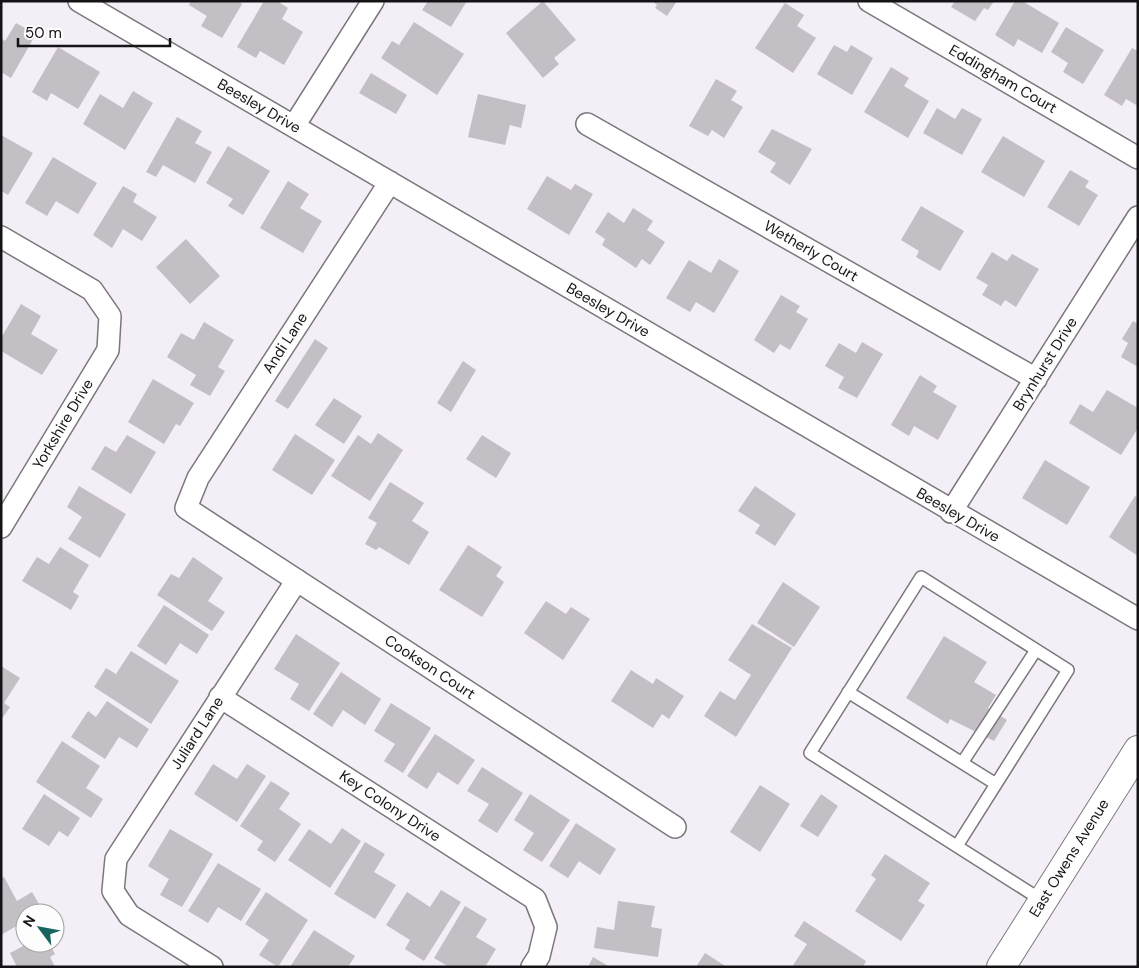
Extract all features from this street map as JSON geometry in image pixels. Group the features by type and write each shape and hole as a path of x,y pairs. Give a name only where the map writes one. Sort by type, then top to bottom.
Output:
{"main road":[{"name":"East Owens Avenue","path":"1001,967 1138,750"}],"street":[{"name":"Beesley Drive","path":"79,1 1138,619"},
{"path":"294,126 373,1"},
{"name":"Eddingham Court","path":"869,1 1138,158"},
{"name":"Wetherly Court","path":"587,124 1036,379"},
{"name":"Andi Lane","path":"186,508 198,478 390,182"},
{"name":"Brynhurst Drive","path":"952,512 1138,217"},
{"name":"Yorkshire Drive","path":"1,237 92,290 110,316 108,350 1,526"},
{"name":"Cookson Court","path":"186,508 675,827"},
{"name":"Juliard Lane","path":"212,967 129,915 113,891 116,859 296,580"},
{"name":"Key Colony Drive","path":"220,697 535,899 546,927 539,956 532,967"}],"lane":[{"path":"957,846 1068,670 921,577 810,753 1043,901"},
{"path":"962,763 1036,650"},
{"path":"848,692 996,784"}],"building":[{"path":"191,1 238,1 242,4 222,38 201,26 207,16 189,5"},
{"path":"264,1 277,1 288,8 282,19 303,32 284,65 260,51 256,58 237,47"},
{"path":"428,1 467,1 451,27 422,10"},
{"path":"543,1 576,40 554,58 559,64 543,78 506,33"},
{"path":"652,1 677,1 667,16 655,8 657,5"},
{"path":"955,1 994,1 988,10 984,8 975,21 951,7"},
{"path":"1015,1 1022,1 1059,23 1042,53 1018,39 1014,47 995,35"},
{"path":"785,3 804,15 797,26 816,38 793,73 755,48"},
{"path":"414,22 464,54 437,95 381,58 392,41 399,45"},
{"path":"16,23 36,34 11,78 1,72 1,38 5,41"},
{"path":"1066,27 1104,50 1083,84 1063,72 1068,63 1051,52"},
{"path":"834,45 847,52 851,45 873,58 852,95 817,74"},
{"path":"58,47 100,72 78,109 51,93 47,101 32,92"},
{"path":"1132,48 1138,51 1138,106 1126,99 1122,106 1104,95"},
{"path":"891,67 909,78 904,86 929,101 908,138 864,112"},
{"path":"371,73 407,95 396,114 359,93"},
{"path":"716,79 737,91 731,100 743,107 724,138 712,130 708,136 689,126"},
{"path":"133,91 153,103 125,150 83,124 100,94 123,108"},
{"path":"478,94 526,105 521,128 510,125 505,145 468,137"},
{"path":"937,108 955,119 962,108 982,119 962,155 923,133"},
{"path":"177,117 202,131 195,143 212,152 195,183 163,165 156,177 146,172"},
{"path":"772,129 812,149 790,185 770,172 776,163 758,152"},
{"path":"1,135 33,153 8,195 1,191"},
{"path":"1003,136 1045,161 1024,197 981,172"},
{"path":"228,146 270,171 243,215 228,206 233,199 206,183"},
{"path":"53,157 97,183 78,214 56,201 47,216 25,203"},
{"path":"1070,170 1089,181 1085,187 1098,195 1079,226 1047,207"},
{"path":"547,176 571,190 575,184 593,194 569,235 527,209"},
{"path":"288,181 309,194 300,208 322,221 303,253 260,228"},
{"path":"123,186 137,194 133,202 157,217 142,241 123,229 112,248 93,235"},
{"path":"921,206 964,231 940,271 916,257 919,251 901,240"},
{"path":"633,208 653,221 647,230 665,242 650,265 642,259 636,268 602,245 605,239 595,232 608,212 624,223"},
{"path":"186,239 220,276 190,304 156,267"},
{"path":"992,252 1007,261 1012,254 1039,269 1016,307 1005,300 1001,306 982,295 988,285 976,278"},
{"path":"719,259 739,271 714,313 696,302 690,312 666,298 689,260 711,273"},
{"path":"781,295 800,306 796,312 808,319 790,350 780,344 774,353 754,340"},
{"path":"21,304 41,316 31,334 58,350 42,375 1,351 1,338"},
{"path":"1133,321 1138,324 1138,367 1121,357 1128,343 1122,339"},
{"path":"204,322 234,340 218,367 225,371 210,396 190,385 196,375 167,357 181,333 194,340"},
{"path":"315,339 328,348 288,409 275,401"},
{"path":"862,342 883,354 857,398 838,388 844,377 825,366 839,343 856,353"},
{"path":"463,361 476,370 451,412 437,403"},
{"path":"920,375 937,386 933,392 957,406 938,440 914,426 909,436 891,425"},
{"path":"153,379 194,403 180,426 176,424 164,444 128,422"},
{"path":"1107,390 1138,408 1138,428 1121,455 1069,423 1080,404 1093,412"},
{"path":"334,398 362,416 344,444 315,425"},
{"path":"378,433 403,450 370,501 331,476 358,435 371,444"},
{"path":"295,434 335,460 312,495 272,470"},
{"path":"127,435 156,452 131,494 91,469 105,446 116,452"},
{"path":"482,435 511,453 496,478 466,459"},
{"path":"1045,460 1090,487 1067,525 1022,498"},
{"path":"390,482 424,503 412,521 429,532 409,565 379,547 376,550 365,544 377,523 368,518"},
{"path":"79,486 126,514 100,558 68,539 82,517 67,507"},
{"path":"755,486 796,514 775,546 755,533 760,525 738,511"},
{"path":"1135,496 1138,498 1138,556 1109,537"},
{"path":"468,545 502,567 496,576 504,582 482,617 439,590"},
{"path":"60,547 89,565 73,592 79,596 71,610 22,581 37,557 49,564"},
{"path":"193,557 223,578 208,601 225,612 212,631 157,595 171,574 179,578"},
{"path":"783,582 820,607 794,647 757,623"},
{"path":"546,601 566,614 571,607 590,619 563,660 524,633"},
{"path":"164,605 209,635 197,654 180,643 166,665 137,646"},
{"path":"752,624 792,648 736,737 704,716 720,691 735,700 751,675 728,660"},
{"path":"296,634 340,663 309,711 290,699 299,684 274,669"},
{"path":"944,636 987,662 974,682 996,695 988,708 1007,720 994,741 950,719 948,724 906,698"},
{"path":"131,651 179,681 151,724 94,687 106,668 116,674"},
{"path":"1,666 20,678 4,703 10,707 1,720"},
{"path":"631,670 653,684 656,678 684,696 669,719 662,714 653,728 611,701"},
{"path":"341,672 381,699 365,725 343,710 332,727 313,714"},
{"path":"107,701 149,729 137,748 119,737 105,759 71,737 88,711 96,717"},
{"path":"391,703 431,728 403,773 384,761 395,744 374,731"},
{"path":"435,734 475,760 458,785 438,772 427,789 407,776"},
{"path":"62,741 100,766 86,788 103,799 91,818 36,782"},
{"path":"213,764 237,779 247,764 266,776 237,822 194,794"},
{"path":"482,767 523,793 497,833 478,821 489,804 467,791"},
{"path":"271,781 290,793 279,809 301,824 275,862 257,850 263,841 240,826"},
{"path":"760,785 790,804 760,852 730,832"},
{"path":"44,794 80,818 68,837 59,831 49,846 22,829"},
{"path":"530,794 570,820 542,862 523,850 534,833 514,820"},
{"path":"821,794 838,806 818,837 800,826"},
{"path":"576,823 616,849 600,875 579,861 568,878 549,866"},
{"path":"342,828 361,841 330,888 288,860 309,829 331,844"},
{"path":"170,829 213,854 182,907 160,895 169,879 148,866"},
{"path":"365,842 385,854 374,872 396,885 375,919 334,894"},
{"path":"885,854 930,883 918,901 925,905 901,941 855,911 876,879 871,875"},
{"path":"218,863 261,889 241,921 218,907 208,923 188,911"},
{"path":"4,877 17,901 32,892 38,903 15,903 15,927 1,935 1,878"},
{"path":"441,890 461,902 424,961 405,949 410,940 386,925 407,892 430,907"},
{"path":"266,892 308,920 278,967 259,955 269,940 245,924"},
{"path":"618,901 655,906 651,927 662,929 658,957 594,948 597,927 614,930"},
{"path":"465,906 487,919 476,937 496,949 485,967 449,967 434,958"},
{"path":"804,921 866,961 863,967 792,967 807,944 794,936"},
{"path":"314,930 355,956 348,967 290,967"},
{"path":"15,950 15,953 54,953 50,957 55,967 17,967 10,953"},
{"path":"705,953 727,967 696,967"},
{"path":"593,957 610,967 588,967"}]}
